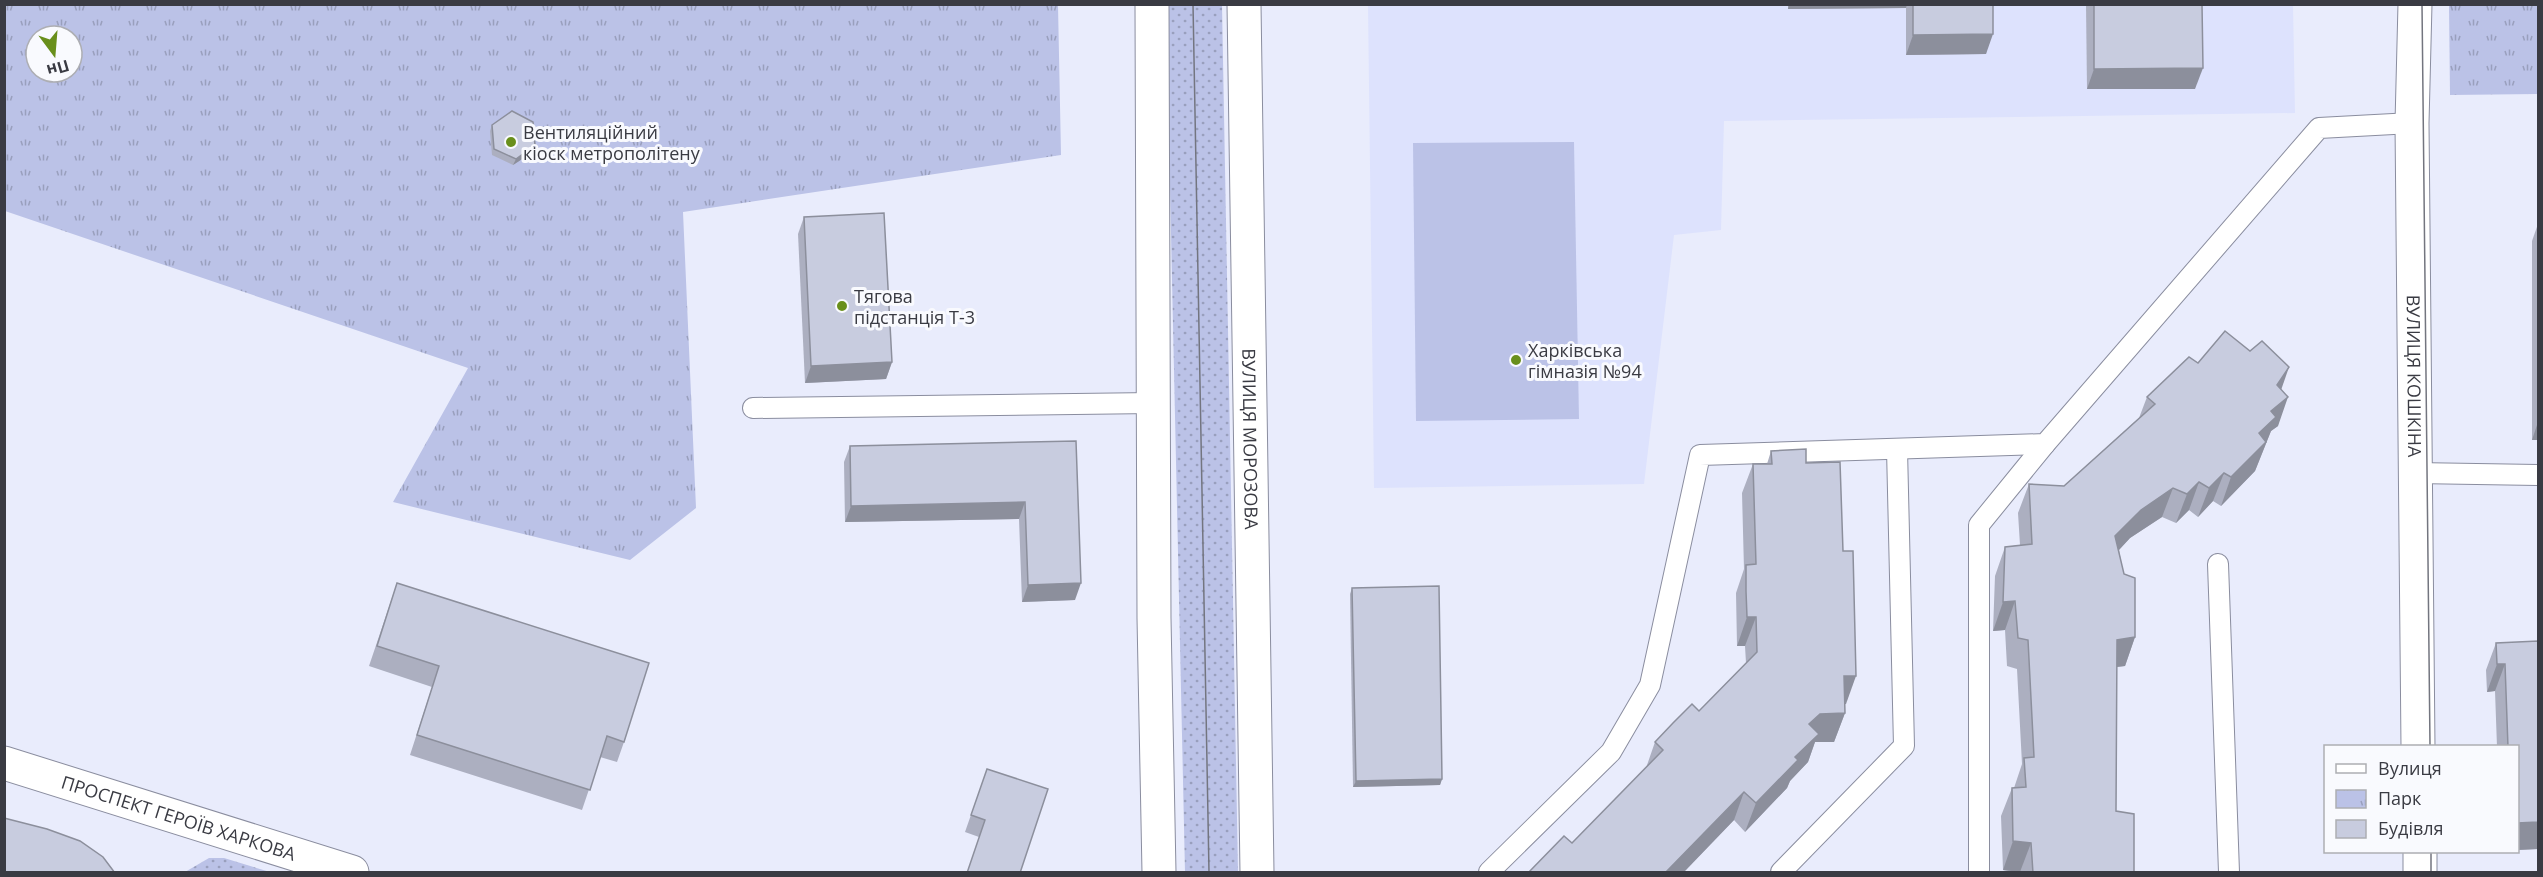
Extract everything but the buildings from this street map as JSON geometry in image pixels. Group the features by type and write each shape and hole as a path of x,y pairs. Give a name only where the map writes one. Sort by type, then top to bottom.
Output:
{"main road":[{"path":"1152,4 1154,618 1159,873"},
{"name":"ВУЛИЦЯ МОРОЗОВА","path":"1244,4 1257,873"},
{"name":"ВУЛИЦЯ КОШКІНА","path":"2415,4 2412,123 2418,745"},
{"name":"ПРОСПЕКТ ГЕРОЇВ ХАРКОВА","path":"4,763 352,873"},
{"path":"2420,853 2420,873"}],"lane":[{"path":"1979,873 1979,525 2045,444 2319,128 2412,123"},
{"path":"753,408 1153,403"},
{"path":"1489,873 1611,752 1650,685 1700,454 2045,444"},
{"path":"1781,873 1904,747 1897,448"},
{"path":"2415,473 2538,475"},
{"path":"2218,564 2229,873"}],"shaded area":[{"name":"Харківська гімназія №94","path":"1368,5 2293,5 2295,113 1724,121 1721,230 1674,235 1644,484 1374,488"}],"green space":[{"path":"5,5 1058,5 1061,155 683,212 696,508 630,560 393,502 468,368 5,211"},
{"path":"1166,5 1222,5 1238,872 1185,872"},
{"path":"2449,5 2538,5 2538,94 2450,95"},
{"path":"1574,142 1579,419 1416,421 1413,143"},
{"path":"209,858 224,858 270,872 185,872"}],"tram line":[{"path":"1193,4 1209,872"},
{"path":"2422,4 2430,745"},
{"path":"2431,853 2431,872"}],"place":[{"name":"Вентиляційний кіоск метрополітену","path":"511,142"},
{"name":"Тягова підстанція Т-3","path":"842,306"},
{"name":"Харківська гімназія №94","path":"1516,360"}]}
